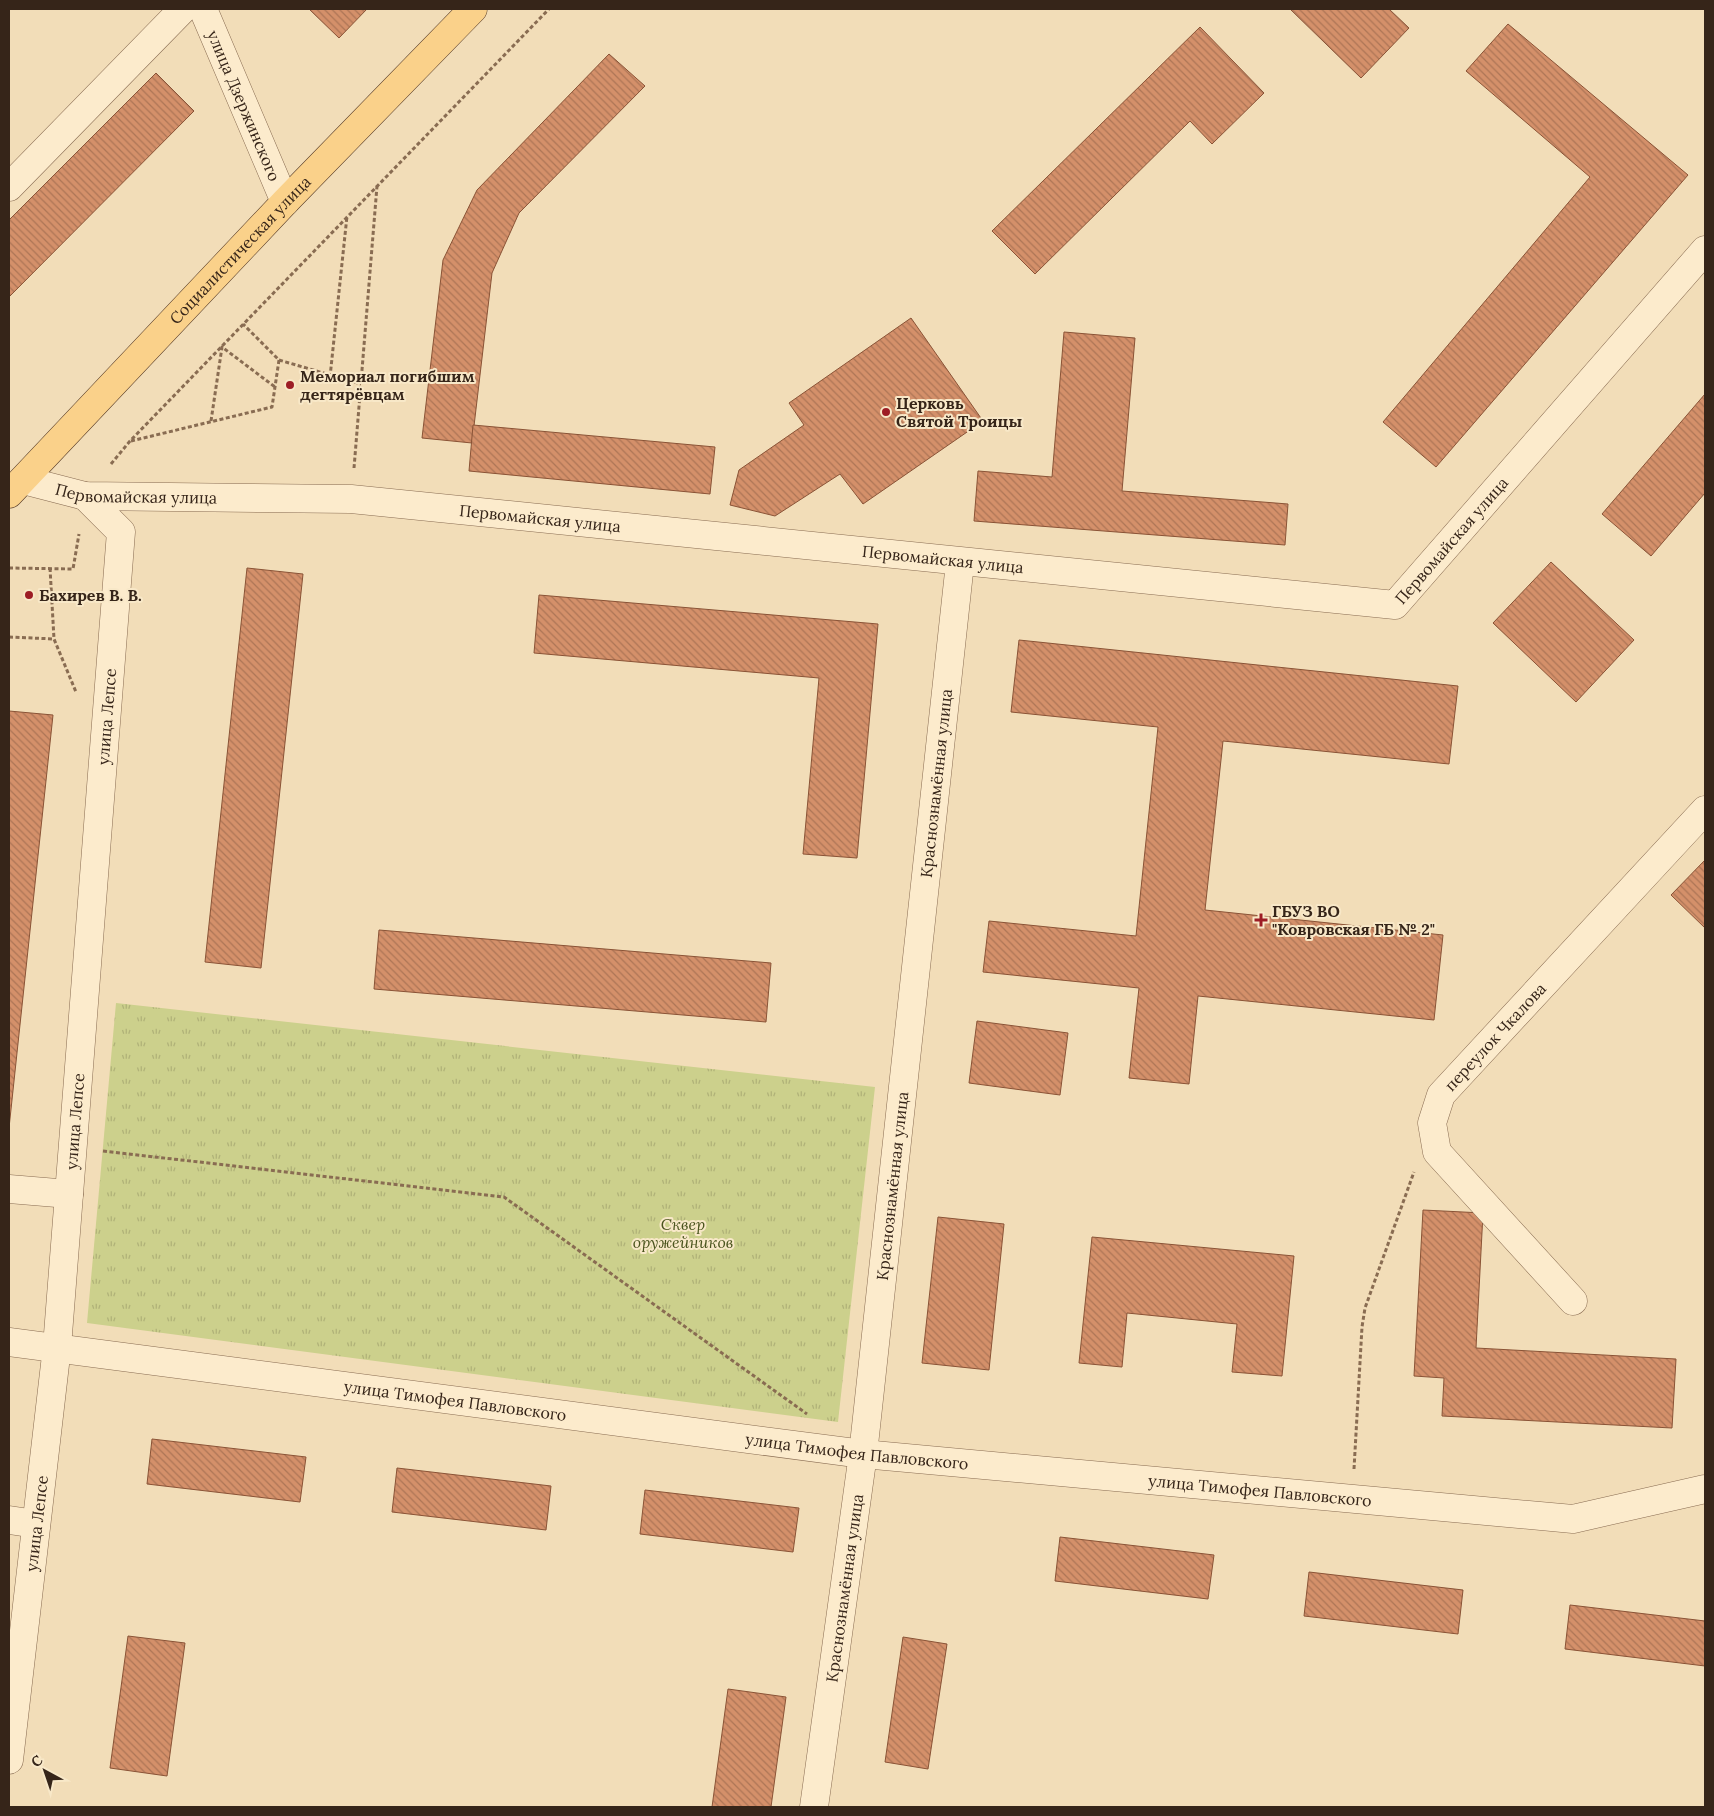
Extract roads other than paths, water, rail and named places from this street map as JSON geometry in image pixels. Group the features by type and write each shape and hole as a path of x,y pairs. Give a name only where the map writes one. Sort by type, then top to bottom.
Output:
{"main road":[{"name":"Социалистическая улица","path":"16,487 285,202 474,9"}],"street":[{"path":"9,187 183,9"},
{"name":"улица Дзержинского","path":"204,9 285,202"},
{"name":"Первомайская улица","path":"16,487 85,496 351,499 960,563 1395,606 1705,250"},
{"name":"улица Лепсе","path":"9,1760 57,1347 121,532 85,496"},
{"name":"Краснознамённая улица","path":"814,1807 863,1454 960,563"},
{"name":"переулок Чкалова","path":"1573,1301 1437,1152 1432,1123 1441,1095 1705,810"},
{"path":"9,1188 69,1194"},
{"name":"улица Тимофея Павловского","path":"9,1342 863,1454 1352,1497 1573,1519 1705,1489"},
{"path":"9,1520 36,1524"}],"place":[{"name":"Мемориал погибшим дегтярёвцам","path":"290,385"},
{"name":"Церковь Святой Троицы","path":"886,412"},
{"name":"Бахирев В. В.","path":"29,595"},
{"name":"ГБУЗ ВО \"Ковровская ГБ № 2\"","path":"1261,920"}],"park label":[{"name":"Сквер оружейников","path":"683,1233"}]}
